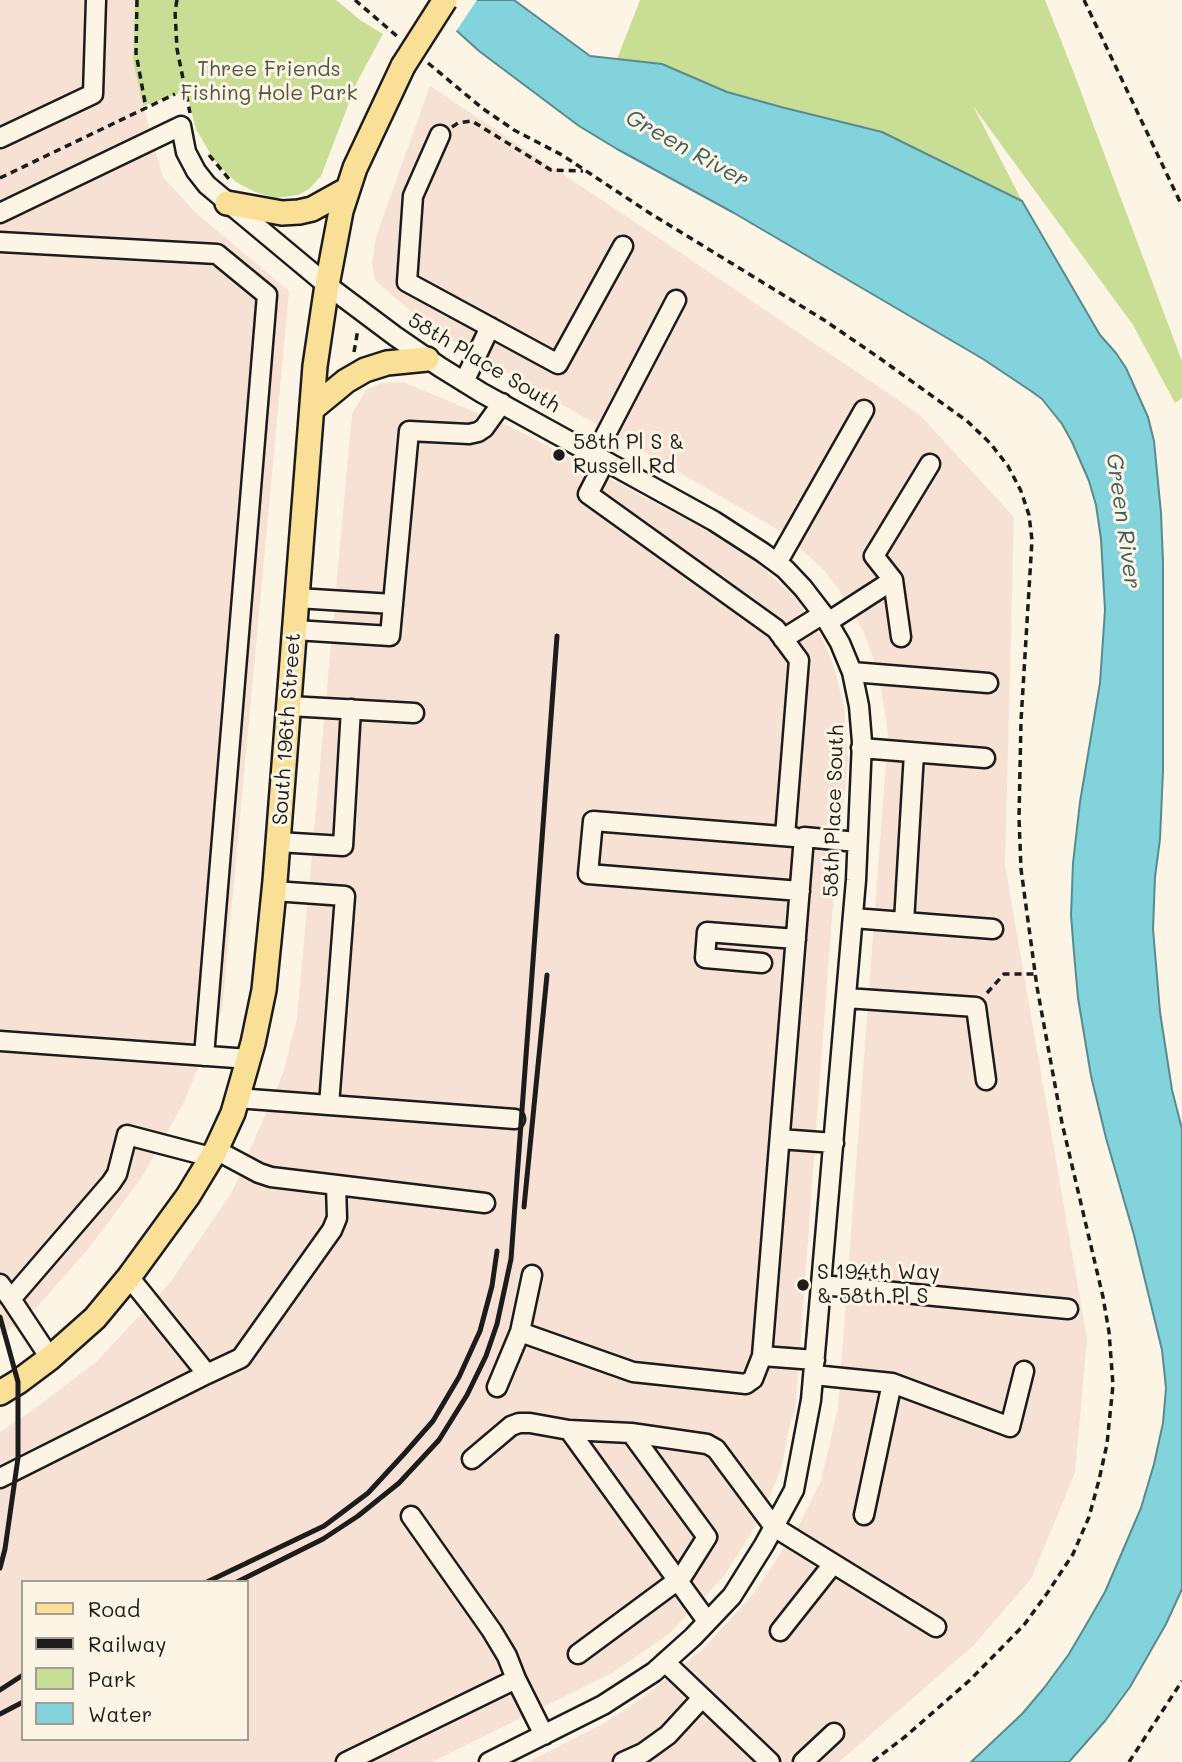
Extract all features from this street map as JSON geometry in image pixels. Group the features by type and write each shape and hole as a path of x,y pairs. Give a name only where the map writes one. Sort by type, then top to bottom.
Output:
{"main road":[{"name":"South 196th Street","path":"0,1393 50,1358 95,1318 129,1277 188,1196 233,1113 249,1059 264,990 315,366 341,211 355,168 374,124 404,66 444,0"},
{"path":"227,203 282,213 299,212 312,209 348,189"},
{"path":"312,409 346,381 366,370 387,363 427,359"}],"street":[{"path":"0,138 93,94 96,0"},
{"path":"0,213 187,124"},
{"name":"58th Place South","path":"187,124 186,152 207,185 327,285 427,359 464,382 714,521 777,564 803,588 840,643 852,673 859,706 861,748 853,918 811,1400 794,1490 732,1596 654,1672 603,1705 489,1762"},
{"path":"440,135 413,196 407,282 558,364 623,246"},
{"path":"0,243 217,254 267,295 204,1056"},
{"path":"676,300 600,458 588,494 776,629 799,660 785,836"},
{"path":"464,382 490,327"},
{"path":"295,630 390,636 409,431 469,434 478,432 502,403"},
{"path":"777,564 864,410"},
{"path":"901,637 893,580 874,556 930,464"},
{"path":"783,639 893,580"},
{"path":"297,598 393,604"},
{"path":"852,673 988,682"},
{"path":"289,706 414,713"},
{"path":"278,842 343,846 351,709"},
{"path":"861,748 985,758"},
{"path":"904,922 914,753"},
{"path":"800,891 588,874 593,821 858,842"},
{"path":"520,1332 634,1372 746,1384 754,1379 762,1356 804,837"},
{"path":"274,891 345,896 328,1105"},
{"path":"853,918 993,929"},
{"path":"762,962 705,958 707,932 796,939"},
{"path":"846,998 976,1007 986,1080"},
{"path":"0,1041 249,1059"},
{"path":"237,1098 515,1119"},
{"path":"50,1358 5,1292 111,1183 117,1174 127,1135 213,1154 271,1177 485,1203"},
{"path":"780,1139 834,1143"},
{"path":"0,1478 242,1357 332,1230 337,1218 336,1185"},
{"path":"497,1387 520,1332 533,1275"},
{"path":"129,1277 207,1374"},
{"path":"822,1284 1068,1309"},
{"path":"762,1356 892,1383 1010,1427 1024,1371"},
{"path":"864,1515 892,1383"},
{"path":"472,1459 511,1426 519,1423 569,1430 631,1433 707,1444 716,1449 774,1527 936,1627"},
{"path":"569,1430 707,1621"},
{"path":"579,1654 683,1576 707,1537 631,1433"},
{"path":"411,1516 492,1631 544,1735"},
{"path":"780,1631 833,1564"},
{"path":"665,1662 770,1762"},
{"path":"346,1762 516,1679"},
{"path":"623,1762 643,1753 668,1735 702,1698"},
{"path":"803,1762 834,1733"}],"path":[{"path":"137,0 136,53 145,108"},
{"path":"177,0 177,49 187,124"},
{"path":"1084,0 1182,206"},
{"path":"0,178 175,94"},
{"path":"440,135 458,123 472,121 551,170 585,171"},
{"path":"204,145 209,156 230,180"},
{"path":"354,360 359,327"},
{"path":"976,1007 1004,974 1035,974"},
{"path":"1129,1762 1182,1681"}],"shaded area":[{"path":"0,0 135,0 133,62 163,177 196,213 289,291 222,1011 183,1104 142,1177 89,1248 37,1307 0,1336"},
{"path":"430,86 919,414 1014,517 1005,865 1087,1339 1075,1473 1031,1579 973,1646 839,1762 528,1762 601,1725 641,1699 703,1649 755,1592 799,1525 821,1481 838,1408 888,734 882,694 864,633 824,570 782,532 430,328 375,280 372,263 376,237"},
{"path":"403,382 511,427 742,549 794,596 823,640 833,664 844,706 848,760 832,916 795,1414 791,1419 781,1469 759,1521 724,1576 669,1634 612,1673 432,1762 0,1762 0,1432 97,1361 169,1284 232,1192 283,1073 297,1018 352,414 366,390 381,383"}],"green space":[{"name":"Three Friends Fishing Hole Park","path":"135,0 336,0 360,20 383,34 357,82 321,176 309,189 298,195 276,198 255,192 236,182 214,160 196,129 186,91 143,106 133,62"},
{"path":"640,0 1045,0 1182,361 1182,398 1175,403 1133,325 973,106 1022,201 882,132 726,92 662,64 617,59"}],"water":[{"name":"Green River","path":"426,0 514,0 590,56 662,64 727,92 882,132 1022,201 1100,335 1126,368 1148,417 1154,441 1163,562 1163,771 1153,929 1160,1012 1172,1090 1182,1129 1182,1589 1166,1624 1130,1687 1069,1762 971,1762 1022,1714 1044,1688 1069,1654 1105,1592 1141,1508 1163,1423 1166,1388 1162,1350 1091,1076 1078,998 1071,915 1073,863 1080,802 1100,683 1105,610 1101,539 1089,481 1062,424 1042,399 1031,391 983,359 734,213 579,126 479,51"}],"pier":[{"path":"422,0 477,0 455,33"}],"railway":[{"path":"241,1580 323,1539 358,1516 399,1483 439,1440 467,1395 486,1356 497,1324 511,1259 557,636"},
{"path":"524,1207 547,975"},
{"path":"211,1580 324,1526 368,1493 433,1421 459,1377 480,1331 492,1286 497,1251"},
{"path":"0,1317 18,1382 18,1458 0,1568"},
{"path":"0,1690 21,1676"},
{"path":"0,1714 21,1703"}],"place":[{"name":"58th Pl S & Russell Rd","path":"559,455"},
{"name":"S 194th Way & 58th Pl S","path":"803,1285"}]}
